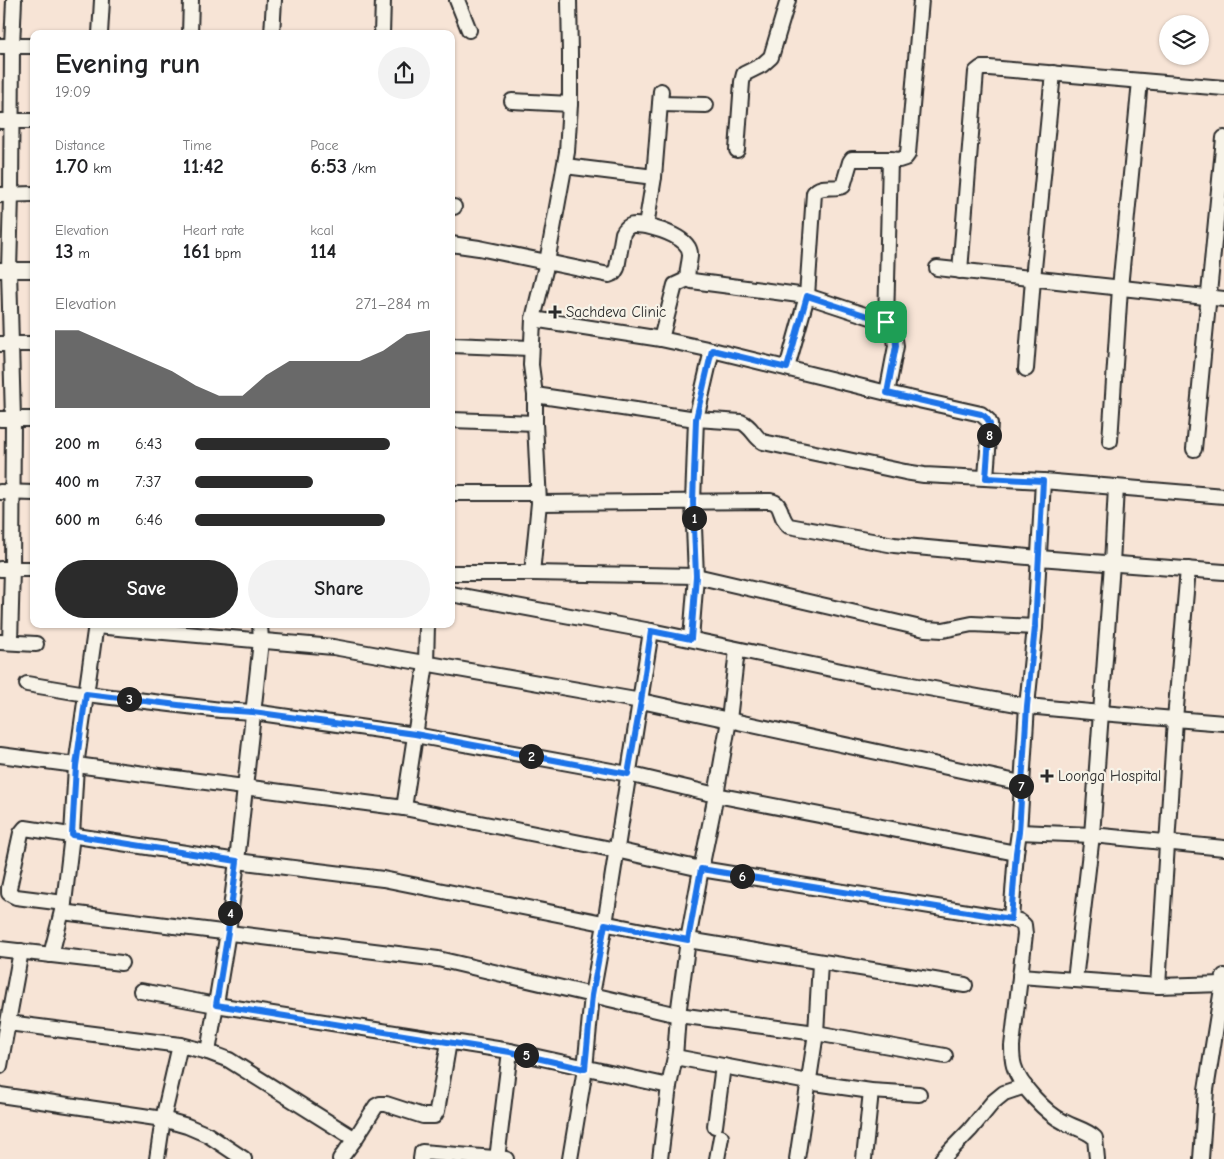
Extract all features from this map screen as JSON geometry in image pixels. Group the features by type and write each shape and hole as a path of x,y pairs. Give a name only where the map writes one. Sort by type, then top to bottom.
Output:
{"street":[{"path":"14,0 6,46 4,270 6,419 5,642 36,644"},
{"path":"100,30 102,0"},
{"path":"190,30 191,0"},
{"path":"272,30 274,0"},
{"path":"382,30 383,0"},
{"path":"456,0 469,30"},
{"path":"532,572 538,498 535,395 531,348 533,318 565,166 570,104 569,0"},
{"path":"736,150 744,74 762,65 771,57 788,0"},
{"path":"787,368 807,296 814,193 816,189 843,186 852,159 905,158 908,154 921,0"},
{"path":"6,46 30,46"},
{"path":"960,271 976,72 981,68 1224,88"},
{"path":"1026,369 1053,73"},
{"path":"1110,440 1120,288 1140,81"},
{"path":"646,226 654,177 660,98 706,105"},
{"path":"512,101 570,104"},
{"path":"6,121 30,121"},
{"path":"1194,449 1208,297 1222,177 1224,138"},
{"path":"886,322 890,159"},
{"path":"565,166 654,177"},
{"path":"5,195 30,194"},
{"path":"455,245 609,275 614,273 617,268 625,228 632,225 646,226 675,236 687,245 690,250 688,279"},
{"path":"937,268 1224,299"},
{"path":"4,270 30,270"},
{"path":"661,339 675,285 688,279 807,296 886,322 894,333 896,346 887,393"},
{"path":"533,318 661,339 981,414 985,416 990,424 986,478"},
{"path":"5,344 30,344"},
{"path":"455,345 531,348"},
{"path":"691,639 696,576 693,502 696,419 712,350"},
{"path":"535,395 696,419 742,422 747,424 763,442 924,475 1043,481 1224,496"},
{"path":"6,419 30,419"},
{"path":"455,420 535,423"},
{"path":"1011,919 1027,706 1035,627 1043,481"},
{"path":"1075,980 1092,835 1116,487"},
{"path":"6,492 30,493"},
{"path":"455,494 693,502 775,502 779,506 784,522 789,526 894,545 1224,572"},
{"path":"6,569 30,569"},
{"path":"1158,986 1175,719 1188,569"},
{"path":"455,573 532,572 696,576 925,629 943,630 972,624 1035,627"},
{"path":"455,595 651,631 879,679 1027,706 1101,714 1224,722"},
{"path":"51,955 63,908 72,835 76,766 96,628"},
{"path":"127,628 333,647 641,701 1022,783"},
{"path":"208,1052 228,932 237,861 261,641 260,628"},
{"path":"404,808 426,664 427,628"},
{"path":"570,1159 585,1069 592,995 651,631"},
{"path":"660,1159 669,1086 675,1057 678,1015 688,940 729,720 737,650"},
{"path":"27,684 86,694 220,710 253,712 415,734 628,774 716,795 1016,853"},
{"path":"0,755 404,808 616,850 701,869 1011,919 1024,925 1025,934 1012,1057 1014,1067 1025,1086 1056,1118 1090,1133 1095,1138 1097,1159"},
{"path":"945,1056 816,1033 678,1015 438,959 228,932 63,908 12,896 9,893 9,888 21,833 25,828 237,861 383,879 688,940 820,963 965,985"},
{"path":"1019,832 1092,835 1224,848"},
{"path":"0,949 122,963"},
{"path":"0,1066 21,951"},
{"path":"797,1159 816,1033 820,963"},
{"path":"1020,976 1158,986 1224,980 1206,1090 1201,1159"},
{"path":"141,991 216,1005 510,1052 669,1086"},
{"path":"8,1023 180,1045 208,1052 241,1067 355,1139"},
{"path":"340,1159 373,1110 380,1104 386,1104 423,1116 434,1116 438,1111 449,1042"},
{"path":"157,1159 163,1119 180,1045"},
{"path":"497,1159 510,1052"},
{"path":"675,1057 808,1082 919,1094"},
{"path":"717,1159 723,1066"},
{"path":"942,1159 970,1130 993,1102 1004,1093 1025,1086"},
{"path":"864,1159 872,1090"},
{"path":"0,1095 163,1119 208,1135 244,1159"},
{"path":"421,1159 422,1152 507,1159"}],"place":[{"name":"Sachdeva Clinic","path":"555,312"},
{"name":"Loonga Hospital","path":"1047,776"}],"route":[{"path":"807,296 886,322 896,339 887,393 985,416 990,424 986,478 1043,481 1035,627 1027,706 1011,919 701,869 688,940 605,924 592,995 585,1069 510,1052 216,1005 237,861 72,835 76,766 86,694 220,710 253,712 415,734 628,774 651,631 691,639 696,576 693,502 696,419 712,350 787,368 807,296"}]}
